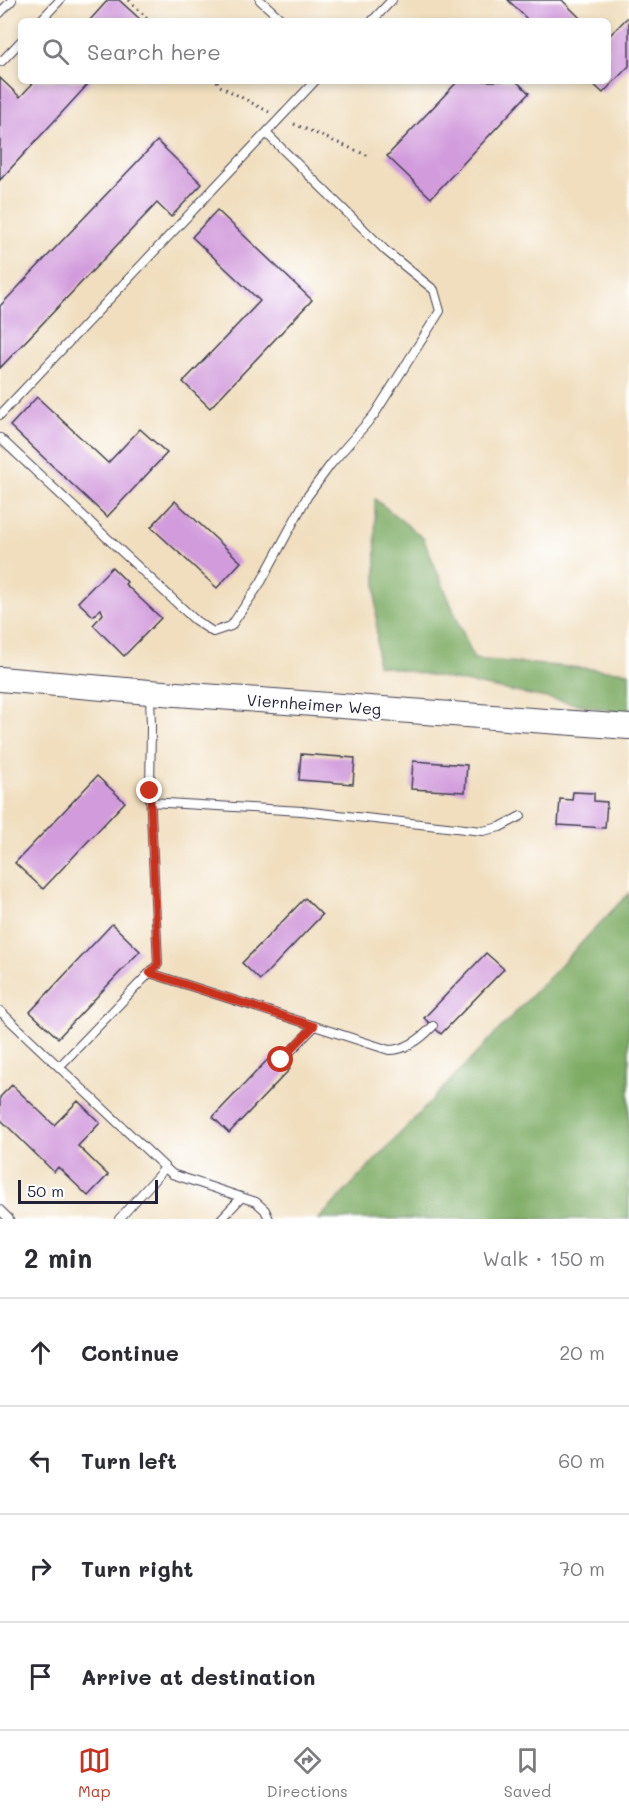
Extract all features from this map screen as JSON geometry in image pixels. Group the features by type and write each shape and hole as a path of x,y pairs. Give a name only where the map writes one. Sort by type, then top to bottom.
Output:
{"street":[{"name":"Viernheimer Weg","path":"0,679 629,727"}],"lane":[{"path":"0,13 12,0"},
{"path":"43,18 60,0"},
{"path":"260,0 280,18"},
{"path":"375,18 392,0"},
{"path":"0,60 1,62 18,44"},
{"path":"0,416 312,84"},
{"path":"0,438 195,620 213,632 231,626 261,582 307,497 331,464 374,415 440,311 434,290 386,251 266,133"},
{"path":"59,1067 158,964 150,802 149,692"},
{"path":"150,802 302,811 483,831 500,827 521,816"},
{"path":"150,973 389,1050 400,1050 433,1026"},
{"path":"0,1011 172,1174 256,1202 266,1210 269,1219"},
{"path":"281,1060 314,1026"},
{"path":"119,1219 165,1168"},
{"path":"221,1219 241,1198"},
{"path":"0,1210 9,1219"}],"path":[{"path":"129,0 147,18"}],"green space":[{"path":"375,499 423,538 474,659 629,672 629,714 377,665"},
{"path":"629,893 629,1219 319,1219"}],"building":[{"path":"108,0 119,0 139,18 92,18"},
{"path":"508,0 562,0 580,18 526,18"},
{"path":"629,16 629,66 603,93 593,84 611,84 611,34"},
{"path":"0,78 20,97 32,84 88,84 0,180"},
{"path":"455,84 519,84 529,93 431,198 387,156"},
{"path":"157,141 202,184 171,217 157,203 0,368 0,306"},
{"path":"217,210 312,300 210,408 183,382 260,301 192,237"},
{"path":"37,397 108,463 140,429 167,453 107,517 10,426"},
{"path":"175,501 241,562 217,588 151,527"},
{"path":"112,567 127,582 125,584 161,618 124,656 93,625 103,614 101,609 93,616 78,602"},
{"path":"301,754 355,758 353,784 299,780"},
{"path":"413,761 467,765 465,792 411,789"},
{"path":"97,776 125,802 43,889 15,863"},
{"path":"573,792 594,793 594,801 607,802 605,828 558,825 560,799 572,800"},
{"path":"305,898 322,915 260,980 242,963"},
{"path":"112,924 140,951 58,1038 30,1012"},
{"path":"486,953 504,969 441,1034 424,1018"},
{"path":"274,1053 290,1069 229,1133 213,1117"},
{"path":"12,1085 54,1125 78,1101 100,1123 78,1146 108,1175 88,1196 58,1167 54,1172 0,1119 0,1097"}],"route":[{"path":"150,791 158,964 150,973 314,1026 281,1060"}]}
